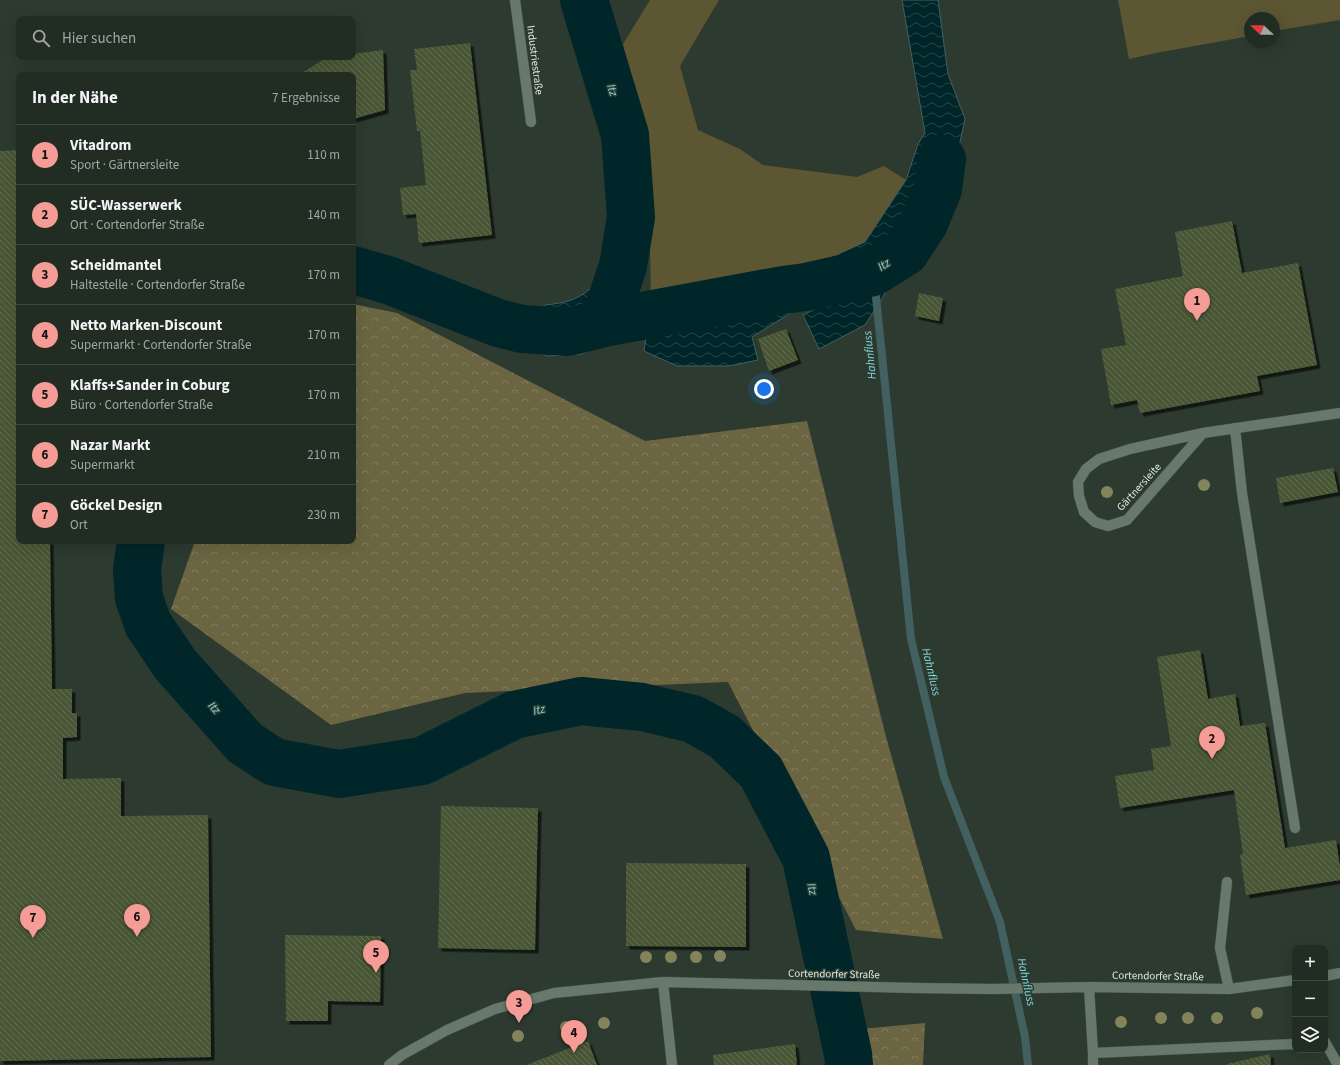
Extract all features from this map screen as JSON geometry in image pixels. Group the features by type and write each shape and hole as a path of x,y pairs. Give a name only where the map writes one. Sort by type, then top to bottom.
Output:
{"street":[{"name":"Industriestraße","path":"515,0 531,122"},
{"name":"Gärtnersleite","path":"1203,434 1127,520 1108,526 1095,522 1084,512 1079,496 1078,482 1086,469 1099,459 1130,449 1203,434 1340,413"},
{"path":"1235,428 1242,493 1295,828"},
{"path":"1227,882 1220,948 1229,989"},
{"path":"1328,975 1340,973"},
{"name":"Cortendorfer Straße","path":"389,1065 447,1030 495,1009 554,992 663,982 992,989 1089,987 1229,989 1292,980"},
{"path":"663,982 672,1065"},
{"path":"1089,987 1093,1065"},
{"path":"1093,1053 1292,1044"},
{"path":"1328,1047 1338,1065"}],"shaded area":[{"path":"650,0 719,0 680,66 698,130 740,149 763,165 857,177 884,166 906,180 865,242 797,271 651,301 648,151 623,44"},
{"path":"1118,0 1340,0 1340,20 1280,30 1280,12 1244,12 1244,37 1129,59"}],"green space":[{"path":"356,305 397,313 645,441 807,421 886,737 943,939 856,930 728,682 465,693 331,725 171,609 194,544 356,544"},
{"path":"925,1023 923,1065 865,1065 861,1029"}],"water":[{"path":"902,0 938,0 948,74 965,119 960,142 940,193 883,297 865,325 819,349 803,315 839,297 836,255 865,242 906,180 918,144 925,133"},
{"path":"797,271 805,304 752,337 758,360 729,366 677,366 644,351 651,301"},
{"path":"590,289 623,311 608,339 582,354 547,356 514,340 545,305 569,301"}],"building":[{"path":"470,43 492,235 419,243 416,214 403,215 400,188 426,185 420,131 417,131 410,70 417,70 414,49"},
{"path":"383,50 385,110 356,118 356,72 304,72 322,60 356,60 356,54"},
{"path":"16,150 16,544 50,544 52,689 72,689 72,713 77,713 77,737 63,738 63,779 121,778 121,816 208,815 211,1057 0,1061 0,151"},
{"path":"1232,221 1242,273 1298,263 1317,365 1257,376 1260,391 1140,413 1137,400 1111,405 1101,349 1126,345 1115,289 1183,276 1175,232"},
{"path":"919,293 943,298 939,321 915,316"},
{"path":"786,329 798,360 769,371 758,339"},
{"path":"1333,468 1338,492 1280,503 1276,478"},
{"path":"1200,650 1208,699 1235,694 1240,726 1265,723 1285,848 1336,840 1340,867 1340,880 1246,895 1240,855 1243,854 1234,790 1120,808 1115,776 1154,770 1151,749 1171,746 1157,657"},
{"path":"441,806 538,808 535,950 438,948"},
{"path":"626,863 746,864 746,947 626,946"},
{"path":"285,935 381,936 380,1002 328,1001 328,1021 286,1021"},
{"path":"588,1041 597,1065 526,1065"},
{"path":"795,1044 797,1065 714,1065 713,1055"},
{"path":"1270,1054 1271,1065 1227,1065 1227,1064"}],"waterway":[{"name":"Itz","path":"584,0 625,135 631,217 623,266 604,323"},
{"name":"Itz","path":"356,271 388,280 498,323 522,329 568,332 604,323 806,287 873,272 905,252 924,223 938,189 942,159"},
{"name":"Hahnfluss","path":"876,297 911,639 944,777 1000,922 1025,1037 1028,1065"},
{"name":"Itz","path":"141,544 137,570 139,598 148,624 175,664 245,743 274,762 339,774 422,761 514,715 581,701 642,707 693,719 725,737 761,772 806,858 848,1054 849,1065"}],"place":[{"name":"Vitadrom","path":"1197,321"},
{"name":"SÜC-Wasserwerk","path":"1212,759"},
{"name":"Nazar Markt","path":"137,937"},
{"name":"Göckel Design","path":"33,938"},
{"name":"Klaffs+Sander in Coburg","path":"376,973"},
{"name":"Scheidmantel","path":"519,1023"},
{"name":"Netto Marken-Discount","path":"574,1053"}]}
